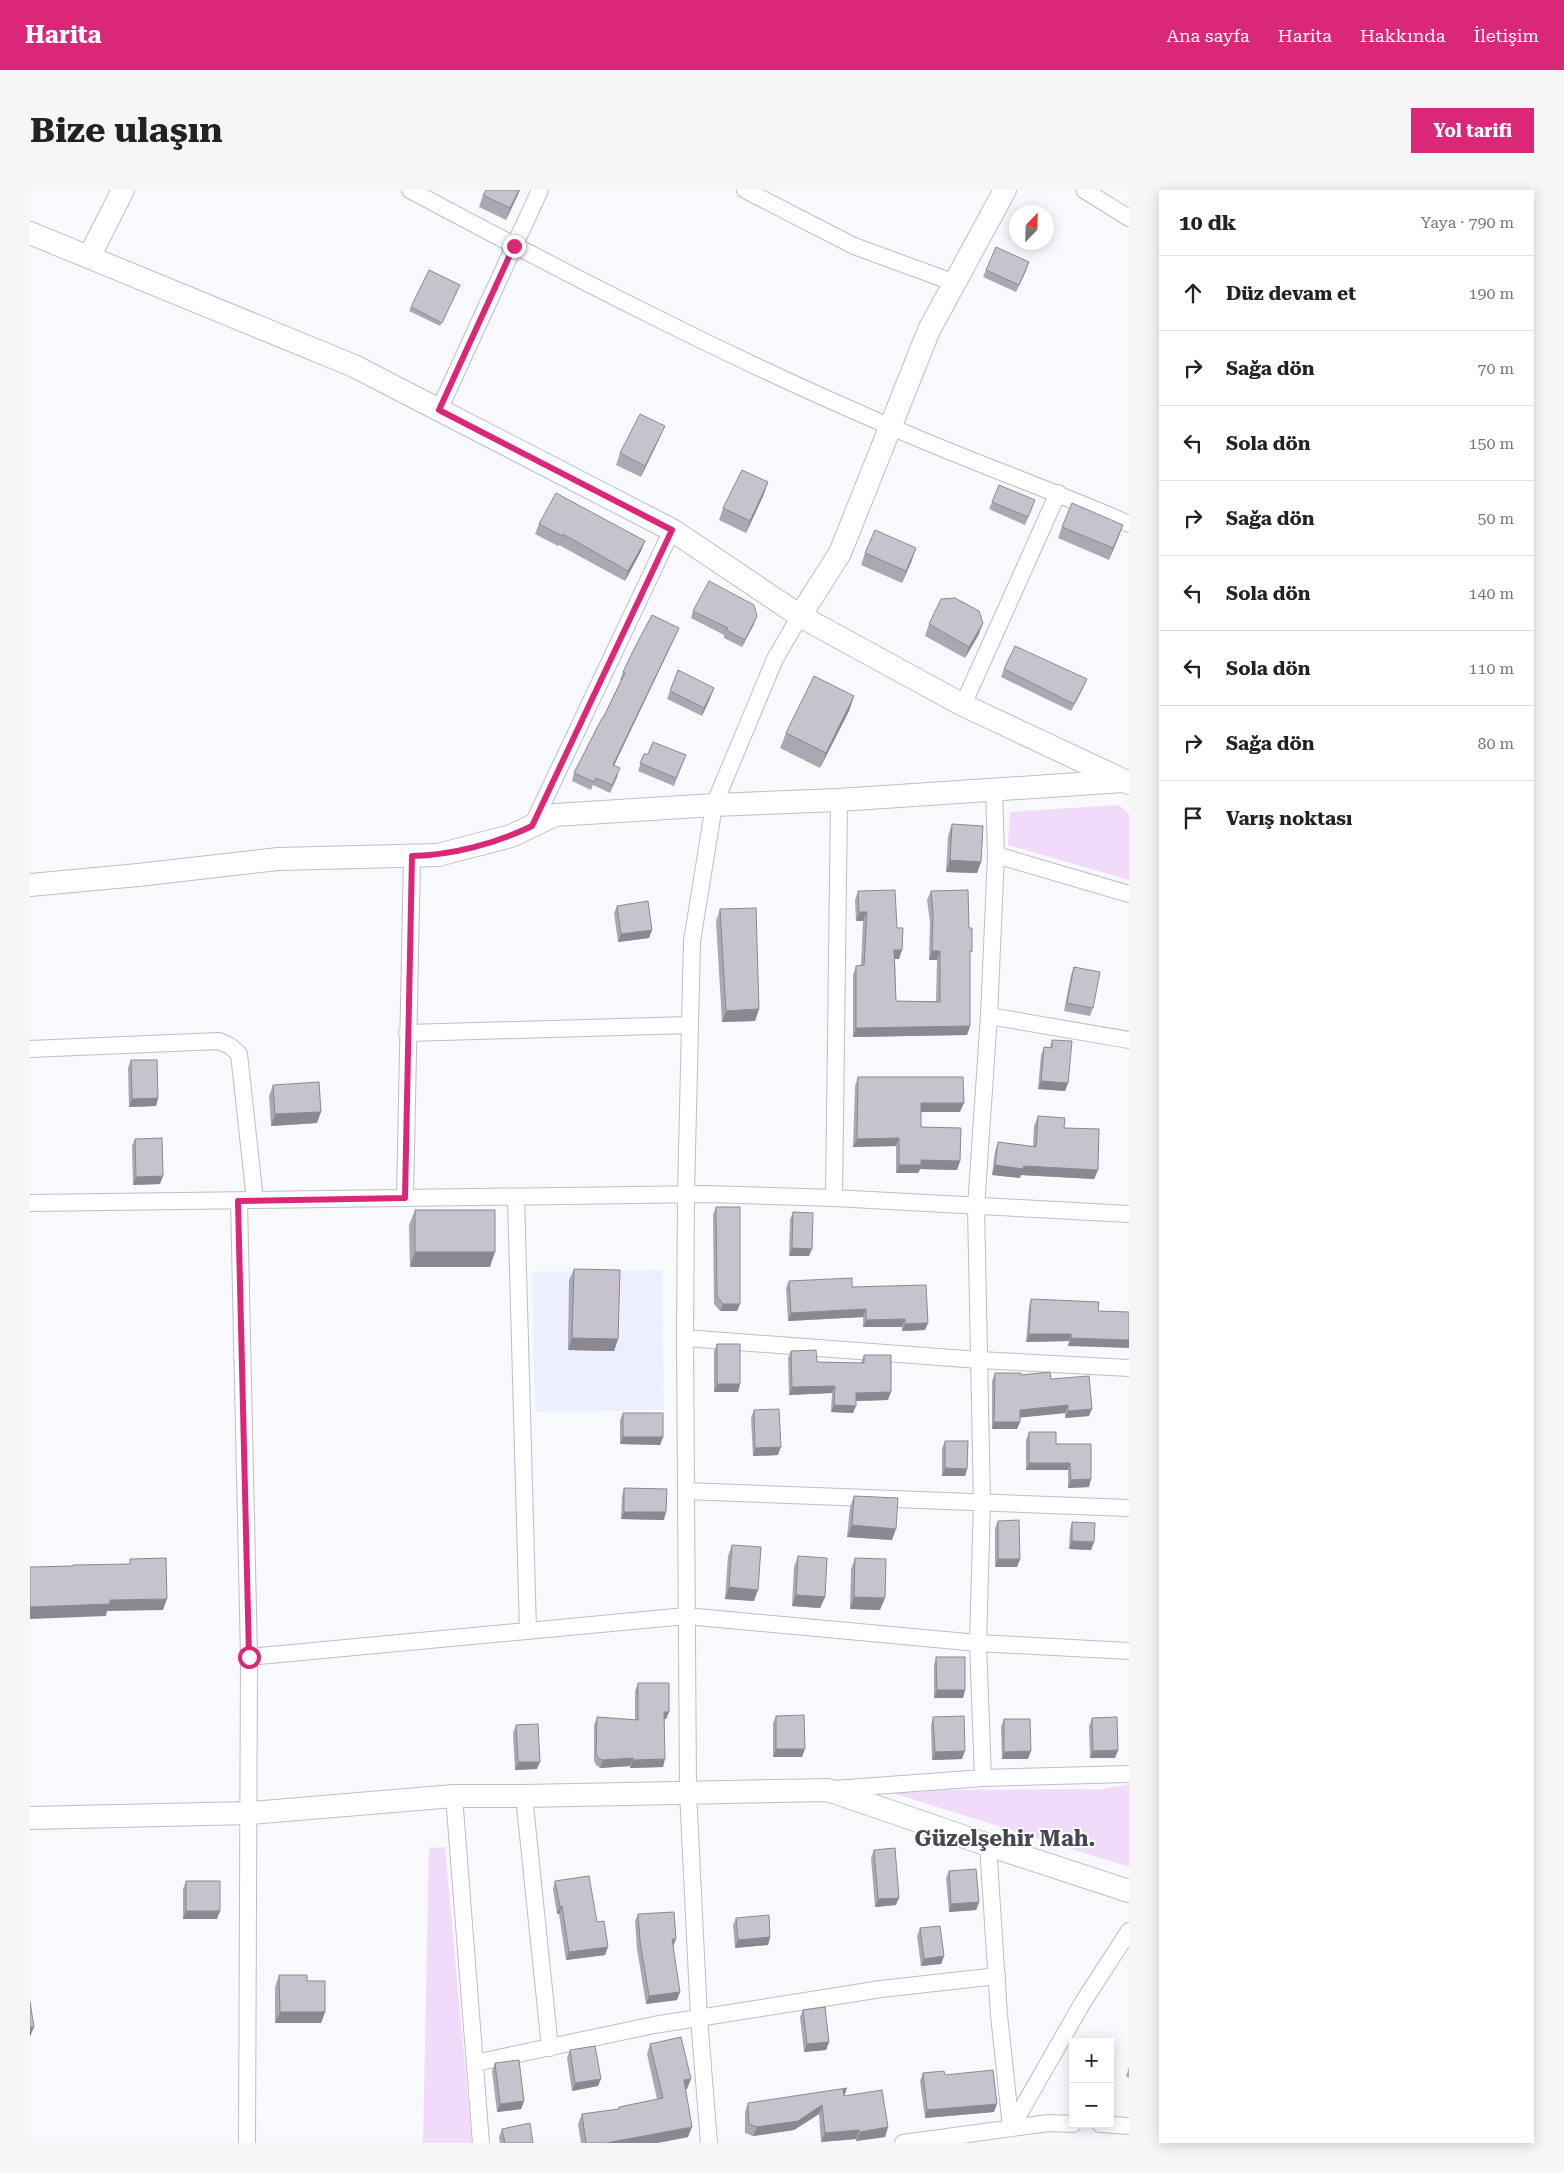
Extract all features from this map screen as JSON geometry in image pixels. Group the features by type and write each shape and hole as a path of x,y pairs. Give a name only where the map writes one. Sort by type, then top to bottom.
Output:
{"street":[{"path":"89,257 123,190"},
{"path":"410,190 664,324 890,427 1058,493 1129,524"},
{"path":"439,410 540,190"},
{"path":"745,190 854,246 955,284"},
{"path":"709,2143 699,2018 688,1792 685,1338 686,1194 692,941 714,805 775,659 840,553 929,330 1005,190"},
{"path":"1084,190 1129,218"},
{"path":"30,233 354,366 672,530 800,616 963,705 1128,778"},
{"path":"963,705 1058,493"},
{"path":"532,826 672,530"},
{"path":"30,885 278,859 438,855 511,836 555,816 714,805 839,800 994,790 1128,778"},
{"path":"983,1778 978,1643 982,1502 976,1207 989,1016 996,855 994,790"},
{"path":"834,1198 839,800"},
{"path":"996,855 1129,894"},
{"path":"405,1198 412,856"},
{"path":"989,1016 1129,1040"},
{"path":"407,1033 690,1025"},
{"path":"30,1049 220,1041 230,1046 239,1054 247,1200 250,1813 247,2143"},
{"path":"30,1204 686,1194 834,1198 1129,1214"},
{"path":"516,1197 528,1630"},
{"path":"685,1338 979,1360 1129,1368"},
{"path":"686,1491 1129,1508"},
{"path":"249,1657 686,1616 978,1643 1129,1651"},
{"path":"30,1818 250,1813 454,1796 828,1790 983,1778 1129,1774"},
{"path":"828,1790 1129,1891"},
{"path":"454,1796 481,2143"},
{"path":"524,1796 550,2048"},
{"path":"988,1845 997,1976 1012,2128"},
{"path":"1012,2128 1083,2002 1129,1931"},
{"path":"475,2063 654,2025 881,1989 997,1976"},
{"path":"903,2143 1050,2123 1069,2124"},
{"path":"1114,2125 1129,2126"}],"shaded area":[{"path":"1119,805 1129,814 1129,880 1008,845 1010,812"},
{"path":"662,1270 664,1410 535,1412 532,1272"},
{"path":"1129,1784 1129,1867 883,1790 1102,1789"},
{"path":"445,1847 472,2143 423,2143 429,1848"}],"building":[{"path":"486,190 519,190 510,208 483,195"},
{"path":"996,247 1029,262 1019,285 986,270"},
{"path":"429,270 460,285 442,323 411,307"},
{"path":"640,414 665,426 645,466 620,453"},
{"path":"742,470 768,482 750,521 723,508"},
{"path":"999,485 1035,500 1028,517 992,502"},
{"path":"556,493 645,541 628,571 563,534 562,536 539,524"},
{"path":"1072,503 1123,525 1113,548 1062,527"},
{"path":"875,530 916,548 906,571 865,553"},
{"path":"709,581 754,605 757,616 745,640 726,630 728,628 693,611"},
{"path":"955,598 979,611 983,623 969,647 929,624 941,599"},
{"path":"652,615 679,628 613,765 620,768 612,785 596,778 594,782 574,773 603,718 625,673 623,672"},
{"path":"1015,646 1087,679 1074,704 1004,669"},
{"path":"678,670 714,688 704,708 670,691"},
{"path":"814,676 854,696 826,753 786,733"},
{"path":"653,742 686,755 676,778 640,763 644,754 648,754"},
{"path":"952,824 983,826 981,862 950,860"},
{"path":"895,890 897,928 903,928 902,950 894,950 896,1001 940,1002 940,951 932,951 933,913 931,891 968,890 969,928 972,928 972,952 970,951 970,1026 856,1028 856,966 864,965 867,912 859,912 858,891"},
{"path":"648,901 652,930 621,934 617,906"},
{"path":"756,908 759,1009 726,1011 720,909"},
{"path":"1074,967 1100,972 1093,1008 1067,1003"},
{"path":"1052,1040 1072,1041 1068,1083 1041,1081 1044,1047 1052,1048"},
{"path":"131,1060 157,1060 158,1098 132,1099"},
{"path":"858,1077 963,1077 964,1103 921,1103 921,1127 961,1128 960,1161 921,1160 921,1165 899,1165 899,1138 857,1139"},
{"path":"319,1082 321,1112 275,1114 273,1085"},
{"path":"1038,1116 1065,1118 1064,1128 1099,1129 1098,1170 1024,1166 1023,1169 995,1165 998,1142 1036,1147"},
{"path":"162,1138 163,1176 136,1177 135,1139"},
{"path":"716,1207 740,1207 740,1304 723,1304 717,1296"},
{"path":"415,1210 495,1210 495,1252 415,1252"},
{"path":"793,1212 813,1213 812,1249 792,1248"},
{"path":"574,1269 620,1270 618,1339 572,1338"},
{"path":"852,1278 852,1287 926,1285 928,1323 905,1324 905,1319 866,1320 866,1309 791,1313 789,1281"},
{"path":"1031,1299 1099,1302 1098,1311 1129,1312 1129,1340 1071,1338 1071,1334 1029,1334"},
{"path":"717,1344 740,1344 740,1384 717,1384"},
{"path":"816,1350 817,1362 864,1363 864,1355 891,1355 891,1392 856,1393 856,1406 834,1405 835,1386 792,1387 791,1351"},
{"path":"1050,1372 1051,1379 1089,1376 1092,1409 1068,1411 1068,1405 1020,1410 1020,1422 994,1422 995,1373 1021,1373 1021,1375"},
{"path":"779,1409 781,1447 755,1448 754,1410"},
{"path":"623,1413 663,1413 663,1437 623,1437"},
{"path":"1029,1432 1056,1432 1056,1444 1091,1444 1091,1479 1071,1480 1070,1463 1029,1463"},
{"path":"945,1441 968,1441 967,1469 945,1468"},
{"path":"624,1488 667,1489 666,1512 624,1512"},
{"path":"854,1496 898,1498 896,1529 852,1525"},
{"path":"1019,1520 1020,1559 998,1559 998,1521"},
{"path":"1072,1522 1095,1523 1094,1542 1072,1541"},
{"path":"732,1545 761,1547 758,1590 729,1587"},
{"path":"798,1556 827,1558 825,1597 796,1595"},
{"path":"166,1558 167,1599 110,1600 110,1604 30,1607 30,1567 130,1564 130,1559"},
{"path":"855,1558 886,1559 885,1598 854,1597"},
{"path":"936,1657 965,1657 965,1690 937,1690"},
{"path":"638,1683 669,1683 669,1712 664,1712 665,1759 633,1760 633,1758 603,1760 598,1758 596,1754 597,1717 638,1720"},
{"path":"804,1715 805,1749 776,1749 776,1716"},
{"path":"964,1716 965,1751 935,1752 933,1717"},
{"path":"1117,1717 1118,1750 1093,1751 1092,1718"},
{"path":"1004,1719 1030,1719 1031,1751 1004,1752"},
{"path":"538,1724 540,1762 518,1762 516,1725"},
{"path":"895,1848 899,1898 878,1899 874,1850"},
{"path":"976,1869 979,1902 951,1904 949,1871"},
{"path":"589,1876 597,1922 604,1921 608,1947 569,1952 562,1906 560,1907 555,1881"},
{"path":"186,1881 220,1881 220,1911 186,1911"},
{"path":"674,1912 676,1939 672,1939 680,1992 649,1996 640,1941 638,1914"},
{"path":"769,1915 770,1937 738,1940 736,1918"},
{"path":"940,1926 944,1956 924,1959 920,1928"},
{"path":"279,1975 307,1975 307,1981 325,1981 325,2012 280,2012"},
{"path":"30,2002 34,2027 30,2027"},
{"path":"825,2007 829,2042 807,2044 803,2010"},
{"path":"681,2037 691,2079 684,2080 692,2127 606,2143 586,2143 582,2114 619,2109 619,2107 663,2098 650,2044"},
{"path":"595,2046 601,2079 575,2083 570,2050"},
{"path":"519,2060 524,2101 500,2104 495,2063"},
{"path":"993,2070 997,2104 927,2110 923,2073 944,2071 945,2075"},
{"path":"847,2088 843,2090 844,2096 882,2090 888,2127 860,2132 859,2130 825,2133 822,2105 798,2121 757,2127 749,2124 748,2103"},
{"path":"530,2123 533,2143 505,2143 502,2129"}],"district":[{"name":"Güzelşehir Mah.","path":"1005,1838"}],"route":[{"path":"249,1657 238,1201 405,1198 412,856 438,855 511,836 532,826 672,530 600,491 439,410 514,246"}]}
